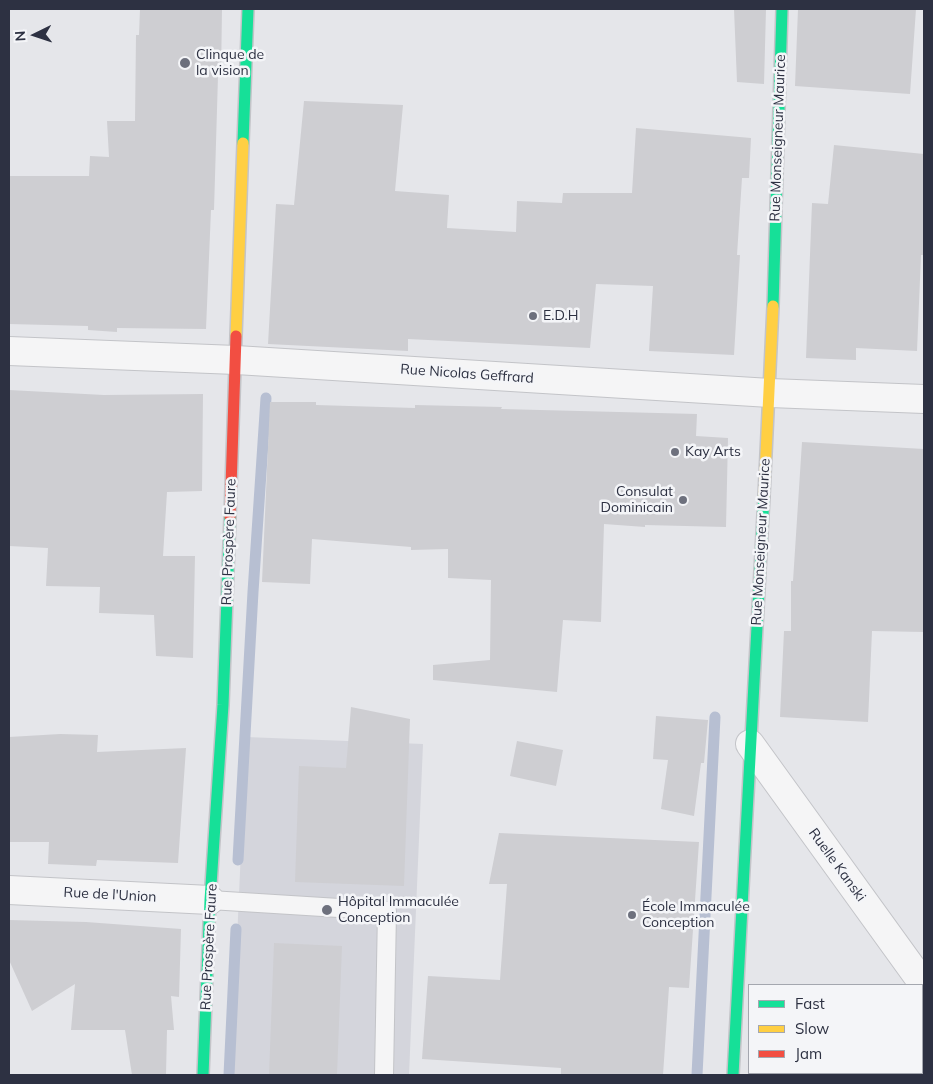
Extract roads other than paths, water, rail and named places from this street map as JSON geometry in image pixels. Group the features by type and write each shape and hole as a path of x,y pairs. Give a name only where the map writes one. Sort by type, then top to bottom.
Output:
{"street":[{"name":"Rue Prospère Faure","path":"203,1075 210,900 223,705 248,9"},
{"name":"Rue Monseigneur Maurice","path":"733,1075 770,393 782,9"},
{"name":"Rue Nicolas Geffrard","path":"9,351 236,360 770,393 924,399"},
{"name":"Ruelle Kanski","path":"750,744 924,985"},
{"name":"Rue de l'Union","path":"9,890 210,900"}],"lane":[{"path":"210,900 386,911 384,1075"}],"waterway":[{"path":"238,860 266,398"},
{"path":"697,1075 715,717"},
{"path":"229,1075 236,929"}],"place":[{"name":"Clinque de la vision","path":"185,63"},
{"name":"E.D.H","path":"533,316"},
{"name":"Kay Arts","path":"675,452"},
{"name":"Consulat Dominicain","path":"683,500"},
{"name":"Hôpital Immaculée Conception","path":"327,910"},
{"name":"École Immaculée Conception","path":"632,915"}]}
